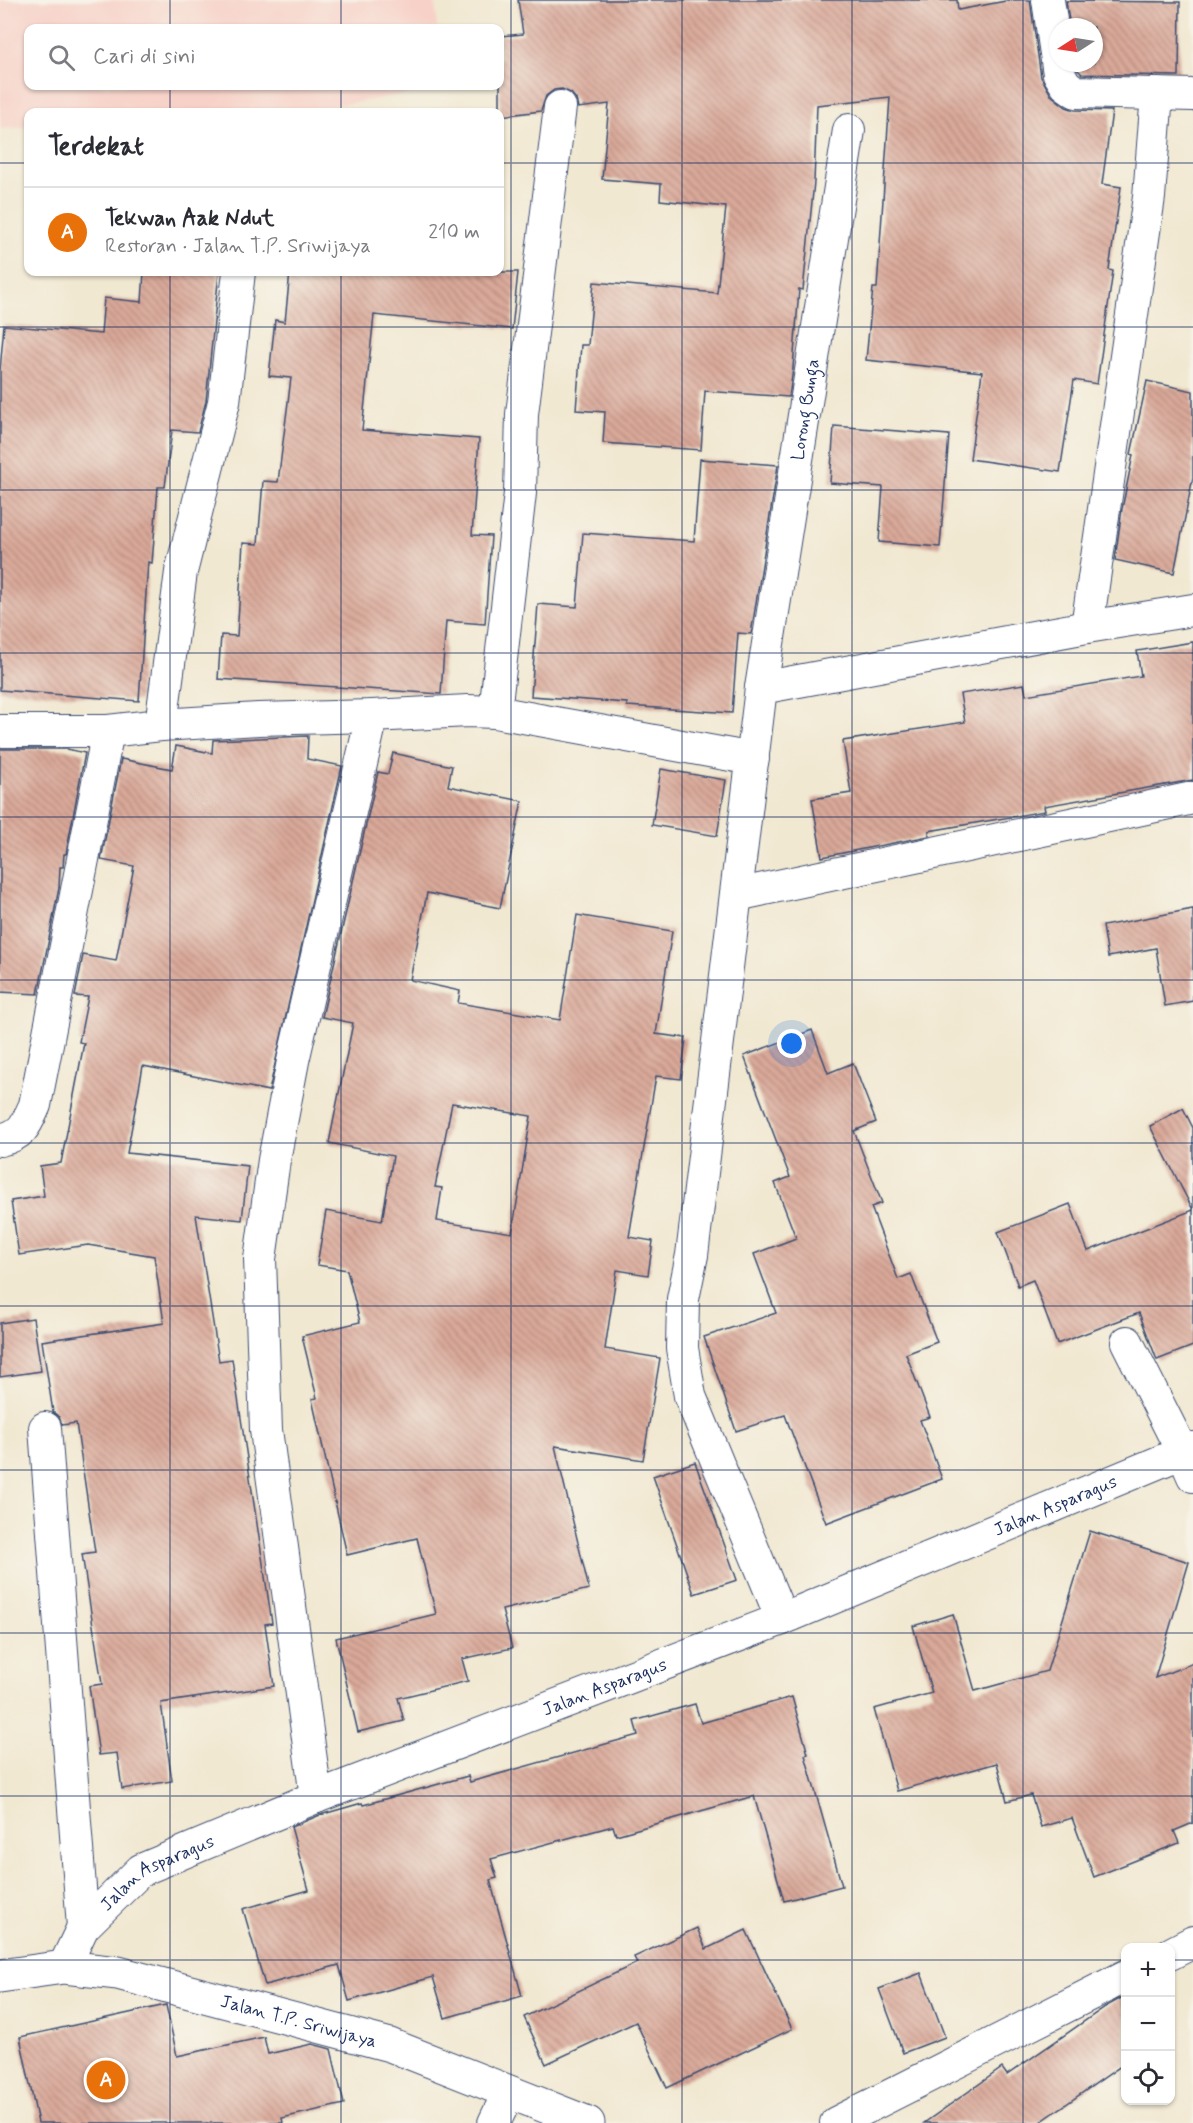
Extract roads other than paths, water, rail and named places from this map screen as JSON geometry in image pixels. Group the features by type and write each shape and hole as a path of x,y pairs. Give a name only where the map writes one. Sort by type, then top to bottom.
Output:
{"main road":[{"name":"Jalan T.P. Sriwijaya","path":"0,1976 64,1967 118,1972 390,2045 588,2123"}],"street":[{"path":"1048,0 1059,74 1066,85 1076,92 1193,95"},
{"path":"1087,627 1149,197 1157,94"},
{"path":"495,712 520,493 522,414 560,107"},
{"name":"Lorong Bunga","path":"782,1620 690,1396 682,1348 683,1299 692,1255 761,688 849,130"},
{"path":"161,725 181,572 224,402 239,276"},
{"path":"761,688 1087,627 1193,610"},
{"path":"0,731 108,730 258,719 495,712 753,759"},
{"path":"316,1797 266,1430 260,1259 274,1160 293,1061 372,716"},
{"path":"0,1140 10,1138 24,1129 35,1105 108,730"},
{"path":"736,895 1193,798"},
{"path":"1127,1342 1190,1459"},
{"path":"45,1428 83,1927"},
{"name":"Jalan Asparagus","path":"64,1967 83,1927 141,1870 316,1797 782,1620 1190,1459"},
{"path":"1175,1951 1193,1942"},
{"path":"836,2123 1121,1978"},
{"path":"494,2123 509,2092"}],"place":[{"name":"Tekwan Aak Ndut","path":"106,2080"}]}
